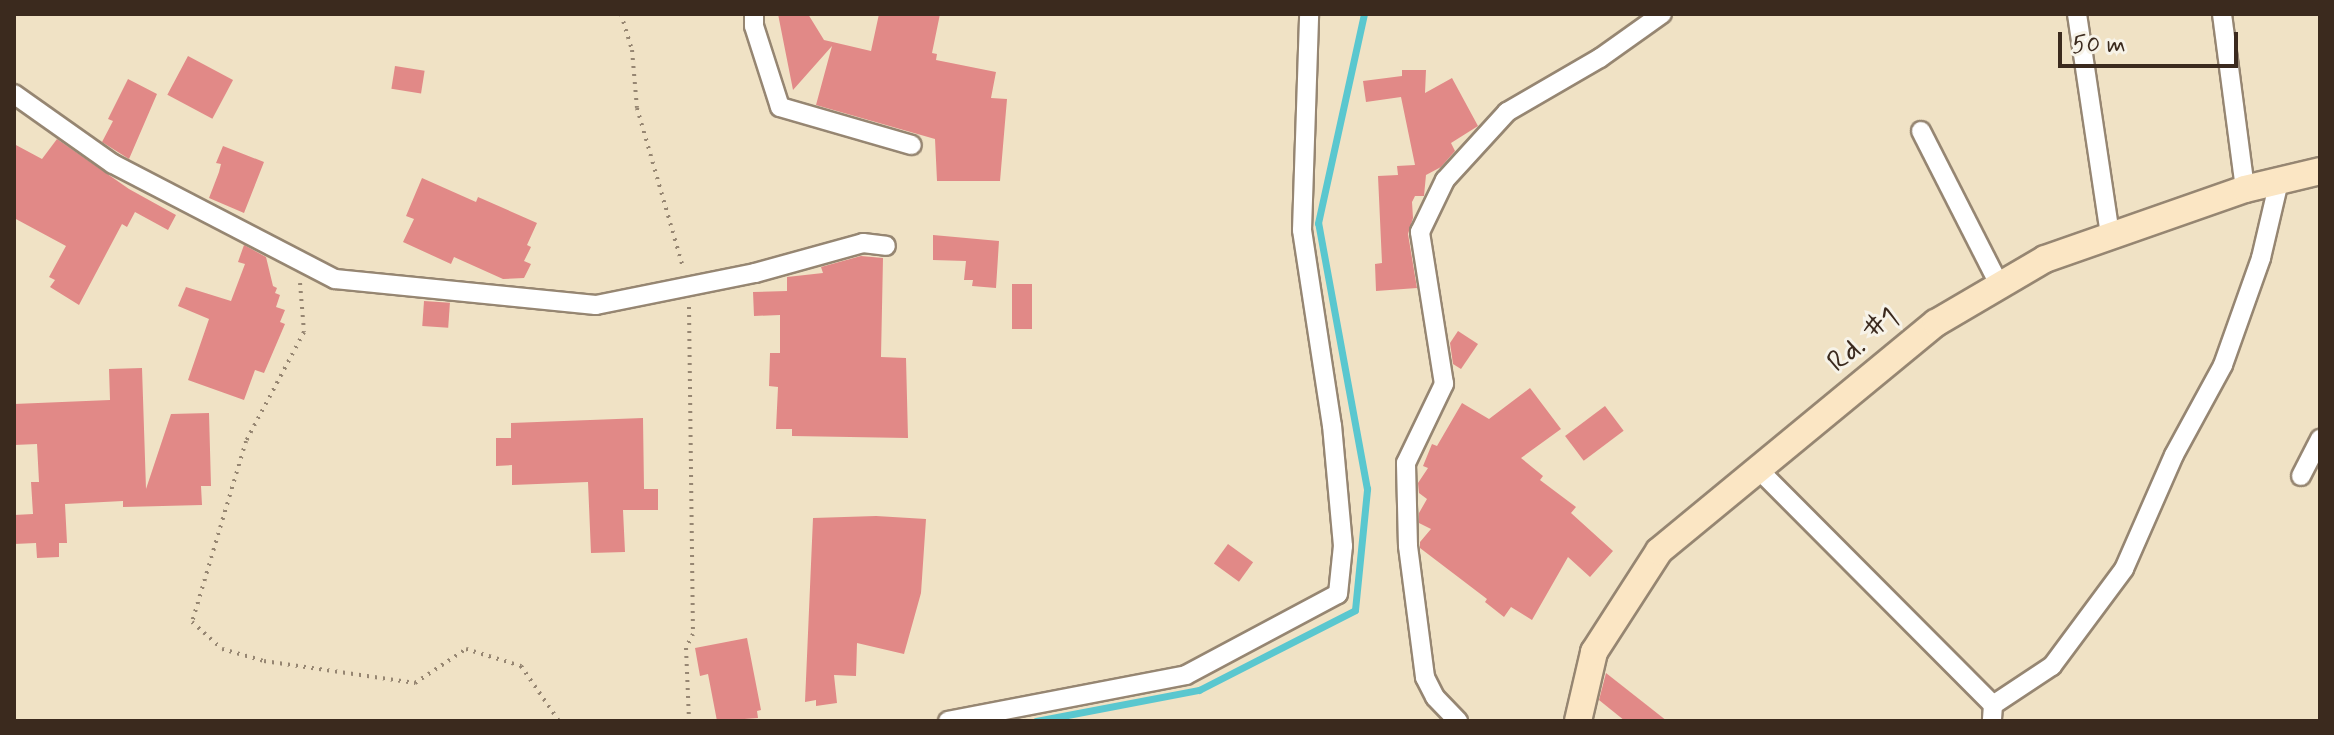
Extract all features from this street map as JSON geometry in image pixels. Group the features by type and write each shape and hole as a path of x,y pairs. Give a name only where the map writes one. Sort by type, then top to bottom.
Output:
{"main road":[{"name":"Rd. #1","path":"1578,721 1594,652 1659,551 1936,323 2045,259 2245,189 2320,171"}],"street":[{"path":"754,14 754,26 780,107 912,145"},
{"path":"948,721 1186,675 1338,594 1343,546 1332,426 1302,230 1309,14"},
{"path":"1458,721 1435,697 1425,677 1408,546 1406,463 1444,384 1420,232 1445,180 1507,112 1600,58 1662,14"},
{"path":"2077,14 2110,235"},
{"path":"2222,14 2245,189"},
{"path":"14,94 113,164 297,256 335,279 596,305 689,288 863,243 886,246"},
{"path":"1921,131 2000,286"},
{"path":"1758,469 1992,713 2052,666 2124,569 2174,455 2223,365 2261,258 2279,181"},
{"path":"2301,476 2320,439"}],"path":[{"path":"621,14 632,50 637,108 689,288 693,634 686,648 689,721"},
{"path":"297,256 304,332 246,441 192,622 222,649 264,661 415,683 466,649 521,666 559,721"}],"building":[{"path":"778,14 808,14 824,40 871,51 879,14 940,14 932,53 937,54 936,60 996,72 991,98 1007,99 1000,181 937,181 935,139 816,105 832,46 793,90"},
{"path":"188,56 233,80 212,119 167,95"},
{"path":"395,66 425,71 421,93 391,89"},
{"path":"1402,70 1426,70 1425,93 1452,78 1478,126 1451,143 1455,151 1441,167 1426,175 1424,196 1415,196 1412,202 1413,218 1408,234 1417,288 1376,291 1375,264 1382,263 1378,176 1398,175 1397,166 1415,165 1401,97 1366,102 1363,81 1402,76"},
{"path":"128,79 157,94 129,159 102,142 113,121 108,119"},
{"path":"57,139 129,189 176,215 168,230 135,212 127,227 122,224 79,305 50,287 55,280 49,277 66,246 14,218 14,144 42,159"},
{"path":"223,146 264,162 244,213 209,198 219,172 221,164 216,163"},
{"path":"422,178 476,202 478,197 537,223 527,245 531,247 524,261 531,264 524,278 503,279 454,257 451,264 403,242 414,219 406,216"},
{"path":"933,235 999,241 996,288 972,286 973,280 964,280 966,261 933,260"},
{"path":"244,245 266,257 273,286 277,288 275,293 280,295 276,307 285,310 280,322 285,324 264,373 255,370 244,400 188,380 209,319 178,306 186,287 231,301 245,264 238,262"},
{"path":"861,256 883,258 881,357 906,358 908,438 792,436 792,429 776,429 778,387 769,386 770,353 780,353 780,315 754,316 753,292 787,291 787,277 823,273 821,267"},
{"path":"1012,284 1032,284 1032,329 1012,329"},
{"path":"424,301 450,303 448,328 422,326"},
{"path":"1458,331 1478,344 1461,369 1453,364 1450,343"},
{"path":"142,368 146,489 171,414 209,413 211,486 201,486 202,505 123,507 123,501 65,504 67,543 59,543 59,557 37,558 36,543 14,544 14,515 33,514 31,482 39,482 37,444 14,445 14,404 110,400 109,369"},
{"path":"1530,388 1561,429 1521,458 1543,476 1540,480 1576,507 1571,513 1613,551 1590,577 1568,557 1532,620 1511,607 1504,617 1485,602 1487,599 1420,548 1420,542 1431,529 1419,523 1419,513 1427,499 1419,493 1418,483 1428,468 1423,466 1432,444 1437,446 1462,403 1489,419"},
{"path":"1605,406 1624,431 1584,461 1565,436"},
{"path":"643,418 644,489 658,489 658,510 623,510 625,552 591,553 588,482 512,485 512,465 496,466 496,438 511,438 511,423"},
{"path":"876,516 926,519 921,593 904,654 857,643 856,676 834,675 837,703 816,706 816,700 805,702 813,518"},
{"path":"1228,544 1253,562 1239,582 1214,563"},
{"path":"747,638 761,710 757,711 758,718 717,721 708,674 700,676 695,648"},
{"path":"1606,673 1667,721 1625,721 1599,700"}],"waterway":[{"path":"1036,721 1199,690 1355,610 1367,489 1318,223 1364,14"}]}
